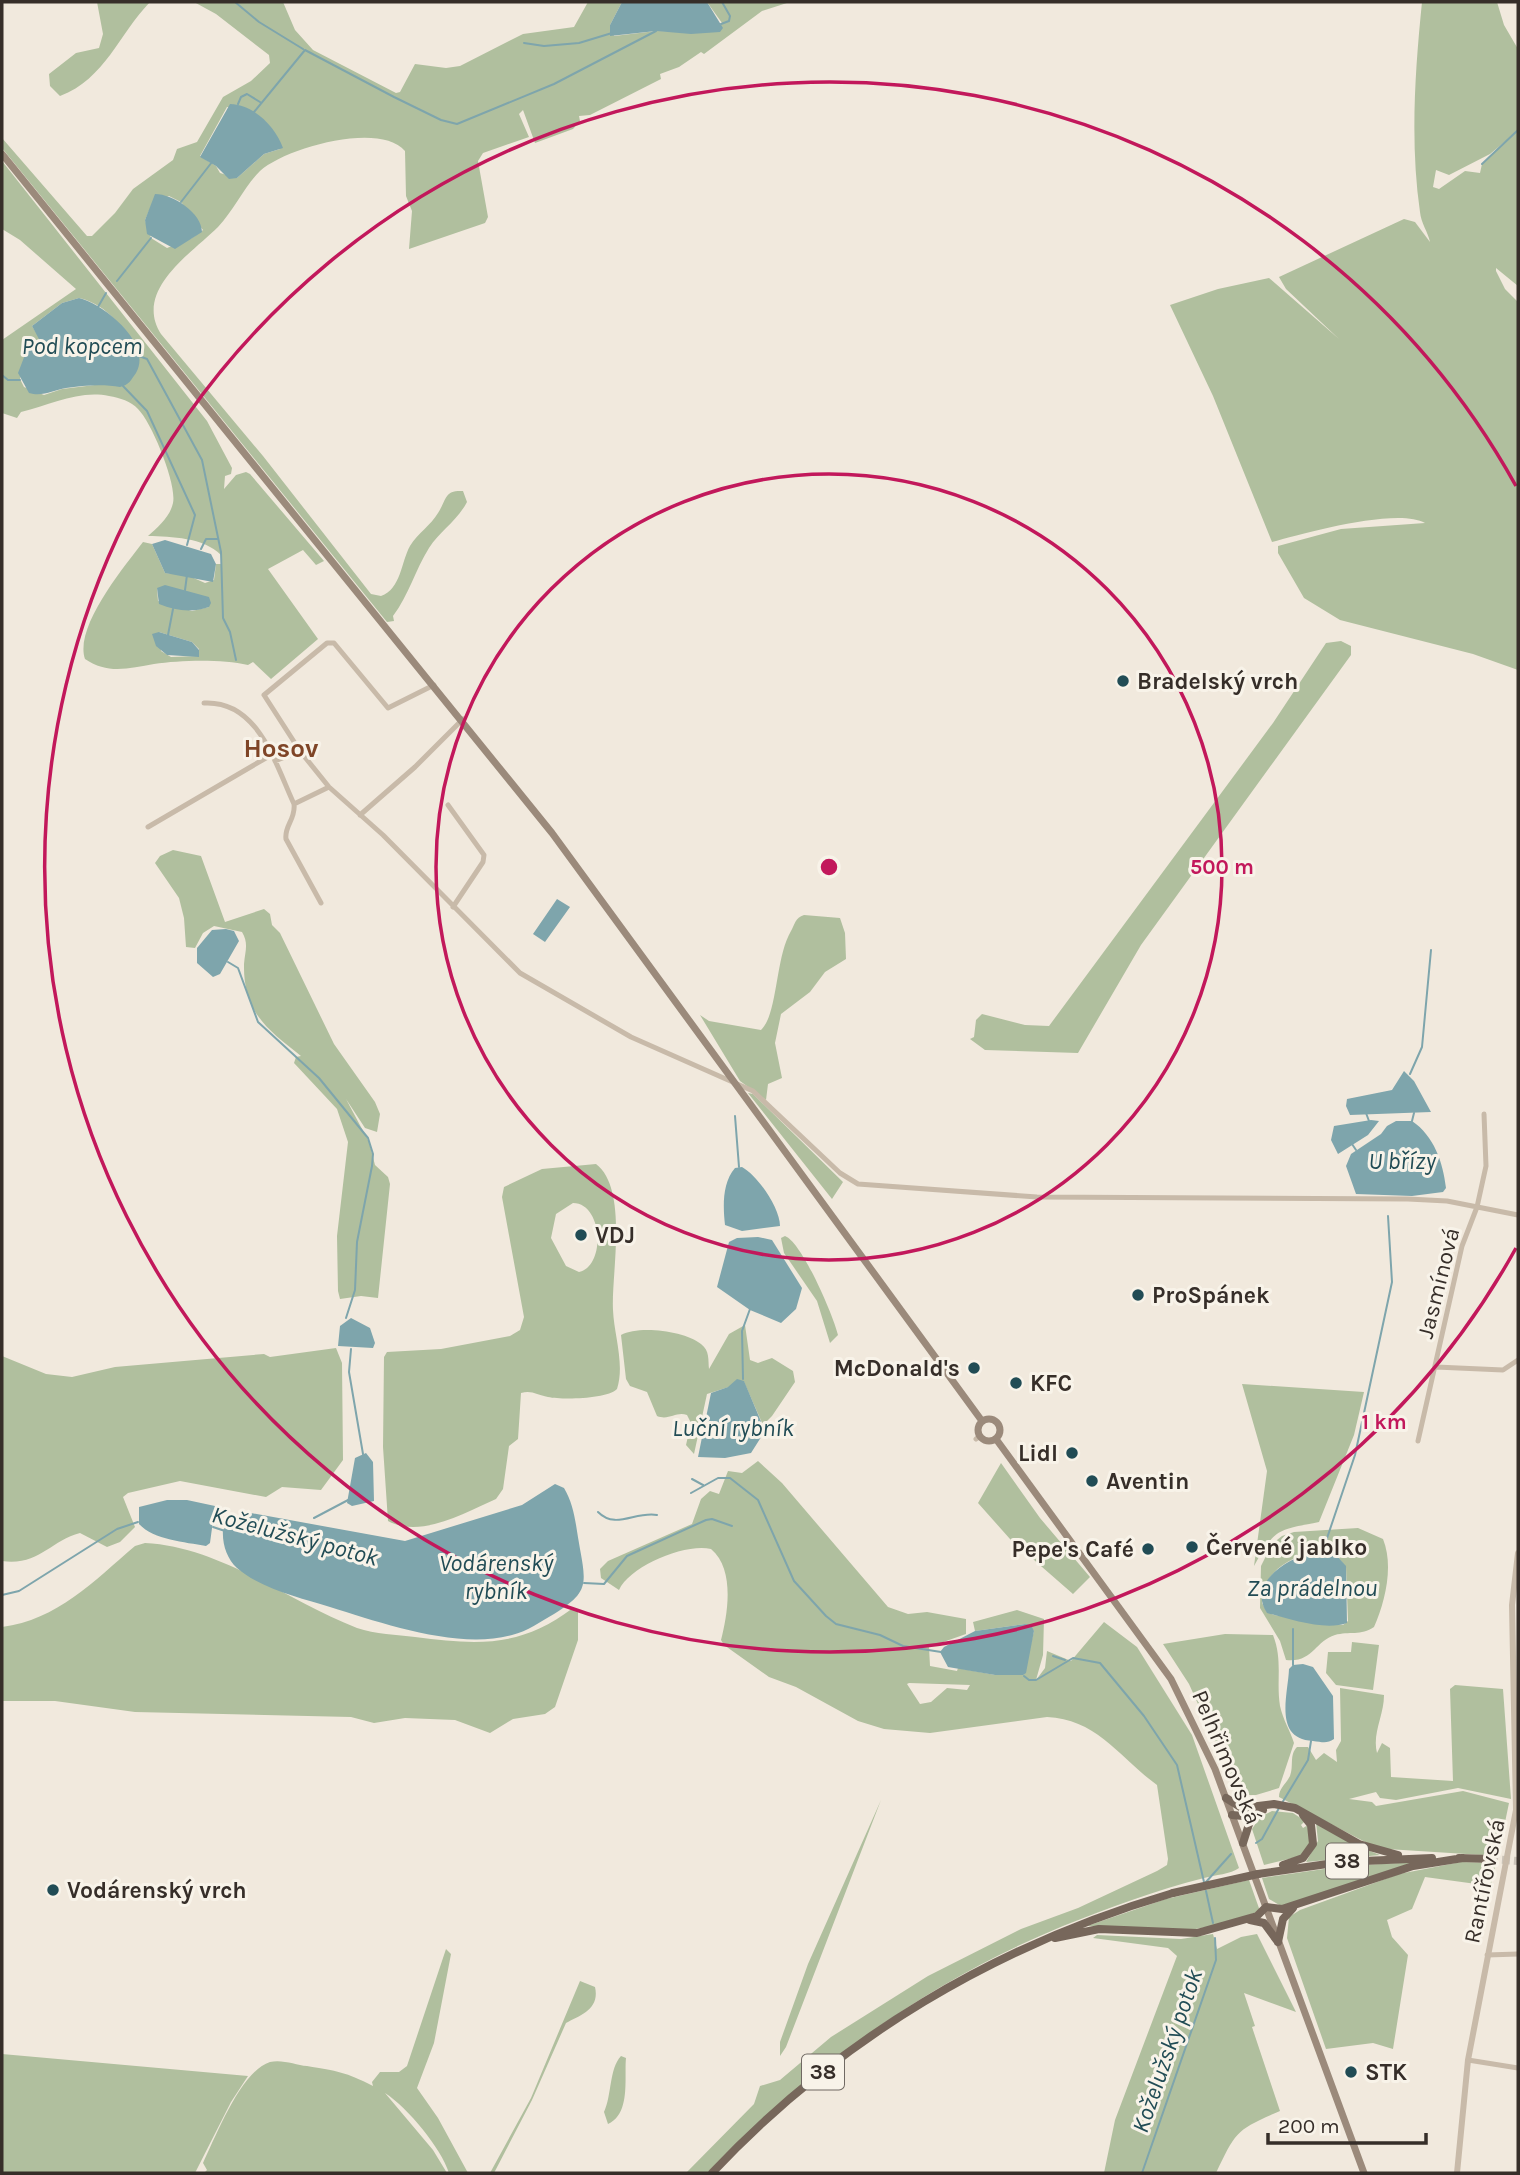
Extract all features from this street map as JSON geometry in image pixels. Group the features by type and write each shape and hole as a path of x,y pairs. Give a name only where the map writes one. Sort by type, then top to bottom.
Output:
{"main road":[{"path":"2,155 463,719 552,833 982,1421"},
{"path":"989,1419 997,1422 1000,1431 996,1439 987,1441 978,1438 978,1428 982,1421 989,1419"},
{"name":"Pelhřimovská","path":"996,1439 1171,1679 1207,1749 1364,2173"},
{"path":"1226,1798 1242,1808"},
{"path":"1232,1815 1243,1816 1277,1806"},
{"path":"1232,1815 1242,1808 1289,1808 1365,1847 1415,1858"},
{"path":"1279,1868 1303,1857 1314,1840 1307,1819 1289,1808"},
{"path":"1242,1843 1250,1821 1261,1810"},
{"name":"38","path":"712,2173 776,2110 888,2023 963,1978 1066,1929 1173,1893 1279,1868 1415,1858 1490,1859"},
{"path":"963,1978 1073,1933 1111,1929 1192,1934 1244,1921 1260,1915 1266,1907 1278,1910 1413,1866 1463,1858"},
{"path":"1278,1942 1285,1916 1300,1903"},
{"path":"1244,1921 1262,1922 1278,1942"}],"street":[{"path":"433,685 388,708 334,643 327,643 264,695 300,751 329,787 520,973 631,1037 753,1091 849,1180 866,1186 1037,1197 1433,1200 1477,1207 1486,1166 1484,1114"},
{"path":"204,703 220,702 243,715 262,737 294,804 295,813 285,831 286,839 321,903"},
{"path":"360,815 463,719"},
{"path":"148,827 273,758 300,751"},
{"path":"294,804 329,787"},
{"path":"448,804 481,847 484,858 453,907"},
{"name":"Jasmínová","path":"1418,1441 1462,1246 1477,1207 1518,1214"},
{"name":"Jasmínová","path":"1436,1367 1503,1370 1518,1360"},
{"name":"Rantířovská","path":"1457,2173 1468,2060 1518,1797 1512,1605 1518,1553"},
{"path":"1486,1955 1518,1954"},
{"path":"1468,2060 1518,2068"}],"green space":[{"path":"97,2 150,2 89,79 60,96 50,86 49,74 76,53 99,48 103,34"},
{"path":"194,2 283,2 295,30 313,50 396,93 400,92 415,64 446,68 460,66 523,34 574,27 588,2 622,2 610,25 614,36 656,31 716,32 722,23 707,2 790,2 762,11 704,54 701,52 679,67 660,74 661,79 590,115 579,116 580,121 573,129 535,143 523,110 519,114 529,137 483,153 478,161 488,217 485,223 409,249 412,211 406,196 405,151 393,142 375,138 333,141 290,154 260,171 224,220 181,261 160,288 154,302 154,318 161,334 263,456 371,594 381,596 393,587 413,541 435,517 449,494 463,491 467,502 429,548 393,616 394,621 387,622 2,148 2,138 87,236 92,236 115,213 133,189 173,160 177,149 197,142 223,97 251,81 270,63 269,55 216,14","holes":["227,107 261,118 267,123 280,149 264,154 237,178 220,173 216,166 200,156","169,196 181,202 203,230 192,238 167,248 151,238 145,220 152,204"]},
{"path":"1422,2 1497,2 1504,25 1518,49 1518,286 1496,268 1496,271 1505,289 1518,302 1518,670 1473,654 1340,620 1304,598 1278,553 1278,546 1341,529 1425,523 1412,519 1373,520 1272,542 1213,396 1170,305 1218,289 1269,278 1339,339 1286,289 1279,277 1404,219 1415,222 1430,242 1421,216 1415,160 1416,81","holes":["1514,134 1482,164 1480,173 1465,171 1439,189 1433,187 1436,170 1449,175 1490,154"]},
{"path":"2,161 207,421 232,468 231,474 225,476 224,489 236,475 246,472 250,474 324,561 316,565 303,550 268,569 318,639 271,679 253,662 248,665 189,661 111,669 85,659 87,631 94,615 113,582 143,542 152,544 165,573 187,575 205,583 214,580 216,564 221,564 221,555 196,541 148,536 169,513 173,494 156,440 144,416 132,404 109,396 86,395 21,412 17,418 2,413 2,340 76,289 20,240 2,229","holes":["79,298 107,312 129,337 139,356 111,383 62,389 44,395 24,387 20,379 28,347 40,339 32,326 62,303","157,588 209,607 192,611 158,601","159,632 192,642 199,649 199,656 171,657 161,651"]},
{"path":"1341,641 1351,646 1351,655 1141,945 1078,1053 985,1050 970,1039 974,1037 976,1020 982,1014 1025,1025 1049,1026 1273,723 1326,643"},
{"path":"173,850 201,856 225,922 264,909 270,914 272,925 280,933 334,1044 375,1102 380,1114 377,1132 365,1128 346,1099 369,1142 375,1165 388,1177 390,1184 378,1298 361,1296 340,1299 338,1291 337,1236 348,1142 337,1109 294,1063 296,1057 301,1056 268,1028 253,1007 245,981 246,944 242,932 214,926 203,933 195,948 186,947 184,918 179,898 155,863 160,856"},
{"path":"804,915 840,918 845,933 846,959 825,972 810,992 781,1014 775,1043 782,1078 768,1084 766,1100 740,1081 700,1015 709,1021 761,1030 771,1012 786,942 796,922"},
{"path":"748,1093 753,1094 843,1182 832,1199"},
{"path":"596,1164 606,1176 612,1192 616,1233 613,1310 620,1370 617,1389 595,1397 574,1398 521,1393 518,1439 509,1446 503,1489 496,1499 443,1522 429,1525 401,1526 388,1521 383,1447 384,1357 387,1352 441,1349 510,1336 520,1330 524,1317 502,1197 504,1187 542,1169","holes":["573,1203 583,1206 595,1223 597,1248 594,1259 588,1267 579,1272 566,1266 551,1238 556,1214"]},
{"path":"785,1236 800,1251 824,1297 838,1335 830,1343 817,1301 784,1253 781,1238"},
{"path":"745,1325 750,1360 758,1363 772,1358 793,1371 795,1382 763,1425 744,1382 707,1394 694,1454 686,1445 691,1423 687,1415 657,1416 647,1392 630,1386 626,1379 621,1335 650,1330 694,1339 706,1350 709,1369 729,1334"},
{"path":"336,1348 342,1363 343,1460 321,1490 282,1487 266,1497 180,1481 128,1493 123,1497 135,1527 120,1542 107,1547 80,1533 26,1560 2,1561 2,1356 46,1374 72,1377 115,1367 264,1354 270,1357"},
{"path":"1242,1384 1364,1392 1354,1435 1319,1522 1286,1529 1273,1537 1254,1566 1267,1471"},
{"path":"758,1461 782,1483 888,1607 908,1614 927,1612 966,1619 966,1634 929,1647 930,1666 995,1675 1023,1675 1034,1631 1025,1624 975,1631 973,1622 1017,1610 1044,1619 1043,1655 1036,1680 1045,1668 1047,1651 1071,1661 1104,1622 1137,1647 1192,1735 1239,1868 1150,1894 1080,1919 964,1973 872,2031 829,2063 787,2098 707,2173 686,2173 754,2104 760,2086 780,2080 831,2037 928,1976 1021,1929 1078,1908 1157,1871 1167,1865 1168,1859 1157,1785 1107,1742 1080,1725 1065,1719 1047,1717 930,1733 884,1729 858,1721 796,1687 769,1677 724,1645 721,1640 726,1617 727,1579 719,1558 711,1549 687,1550 659,1558 634,1573 619,1590 601,1578 600,1569 608,1561 692,1524 701,1499 710,1491 719,1494 728,1471 742,1473","holes":["907,1684 970,1685 967,1690 947,1688 931,1702 920,1704"]},
{"path":"1001,1463 1040,1518 1090,1577 1073,1594 1010,1539 978,1503"},
{"path":"1358,1528 1383,1539 1388,1572 1385,1595 1374,1627 1335,1635 1308,1655 1286,1660 1280,1641 1260,1608 1261,1566 1272,1544 1282,1536 1294,1532","holes":["1311,1553 1337,1556 1346,1567 1348,1621 1343,1625 1267,1612 1262,1603 1263,1593 1277,1569 1293,1559"]},
{"path":"145,1543 201,1554 254,1577 331,1617 371,1632 459,1641 498,1640 535,1631 573,1608 578,1610 578,1640 555,1707 545,1714 513,1719 490,1733 455,1720 405,1718 374,1723 351,1717 135,1712 55,1701 2,1701 2,1627 22,1623 57,1608 135,1546"},
{"path":"1225,1634 1273,1635 1278,1653 1280,1706 1294,1743 1279,1788 1256,1795 1243,1795 1234,1784 1189,1684 1163,1644"},
{"path":"1352,1642 1379,1645 1373,1690 1336,1685 1326,1673 1328,1652 1351,1652"},
{"path":"1455,1685 1503,1689 1511,1799 1458,1788 1396,1800 1380,1798 1376,1792 1349,1799 1372,1802 1376,1806 1463,1791 1509,1803 1498,1856 1387,1849 1369,1844 1279,1797 1290,1776 1293,1754 1297,1747 1308,1747 1316,1760 1324,1753 1337,1762 1336,1750 1341,1741 1340,1688 1384,1695 1376,1746 1377,1753 1382,1743 1390,1748 1391,1777 1453,1781 1450,1689"},
{"path":"881,1800 786,2047 780,2056 780,2042 808,1964"},
{"path":"1272,1811 1293,1813 1305,1821 1301,1825 1303,1828 1308,1825 1310,1844 1301,1856 1264,1865 1252,1829 1260,1817"},
{"path":"1316,1822 1357,1846 1380,1855 1306,1862 1318,1841"},
{"path":"1417,1862 1281,1906 1269,1899 1262,1878 1345,1866"},
{"path":"1461,1862 1496,1863 1491,1886 1425,1877 1412,1909 1387,1920 1392,1937 1408,1955 1393,2049 1373,2043 1326,2049 1287,1938 1289,1917 1300,1910 1399,1874"},
{"path":"1249,1880 1260,1911 1223,1924 1190,1930 1087,1926 1166,1899"},
{"path":"1213,1934 1217,1949 1241,1937 1257,1934 1296,2012 1244,1993 1255,2026 1252,2027 1280,2111 1239,2133 1216,2173 1104,2173 1115,2120 1177,1956 1168,1948 1093,1938 1097,1935 1181,1939"},
{"path":"446,1949 451,1954 434,2043 417,2088 438,2118 468,2173 449,2173 423,2129 404,2108 385,2093 433,2150 447,2173 204,2173 207,2170 203,2163 230,2106 249,2078 270,2062 334,2071 373,2086 372,2082 380,2072 399,2072 407,2066"},
{"path":"580,1981 595,1987 595,2001 583,2014 566,2023 532,2100 494,2173 490,2173 531,2098"},
{"path":"2,2054 248,2076 231,2102 195,2173 2,2173"},
{"path":"621,2056 626,2058 623,2104 615,2119 608,2124 604,2112 614,2068"}],"water":[{"path":"622,2 707,2 723,28 720,32 691,34 656,31 610,36 610,25"},
{"path":"230,104 247,108 263,118 275,132 283,148 264,154 237,178 229,179 216,166 200,157"},
{"path":"155,194 170,197 185,206 197,218 202,232 175,249 147,234 145,220"},
{"name":"Pod kopcem","path":"79,298 113,317 132,338 138,350 136,373 128,384 120,387 87,386 43,394 29,393 18,373 28,347 40,341 32,326 62,303"},
{"path":"165,540 211,554 216,564 213,582 165,573 152,544"},
{"path":"165,585 209,597 211,603 209,607 190,611 159,604 157,588"},
{"path":"159,632 192,642 199,650 199,657 167,655 156,646 152,634"},
{"path":"557,899 570,907 545,942 533,934"},
{"path":"212,930 234,931 239,941 220,974 213,977 197,963 197,948"},
{"name":"U břízy","path":"1404,1071 1414,1081 1431,1112 1350,1115 1346,1106 1347,1099 1392,1090"},
{"name":"U břízy","path":"1379,1121 1368,1135 1338,1154 1331,1140 1334,1126"},
{"name":"U břízy","path":"1396,1121 1412,1121 1432,1142 1440,1159 1446,1188 1443,1192 1412,1196 1356,1194 1346,1166 1351,1154"},
{"path":"742,1167 755,1177 767,1193 776,1210 780,1226 742,1231 725,1225 724,1203 728,1181 735,1168"},
{"path":"758,1237 772,1240 802,1288 796,1309 781,1323 750,1310 717,1287 729,1242 737,1238"},
{"path":"351,1318 370,1328 375,1343 373,1348 338,1346 340,1326"},
{"name":"Luční rybník","path":"737,1379 744,1381 765,1431 751,1453 725,1458 698,1457 711,1393 728,1387"},
{"path":"366,1453 373,1462 374,1501 352,1506 347,1503 355,1458"},
{"name":"Vodárenský rybník","path":"555,1484 564,1488 573,1510 584,1572 582,1588 565,1607 534,1626 512,1635 491,1639 420,1633 282,1592 258,1582 237,1568 228,1556 223,1541 223,1530 233,1519 251,1513 405,1541 522,1505"},
{"path":"167,1500 187,1500 215,1506 210,1543 206,1546 170,1540 153,1534 139,1524 139,1507"},
{"name":"Za prádelnou","path":"1311,1553 1337,1556 1346,1566 1347,1623 1318,1625 1267,1613 1262,1602 1266,1582 1282,1566"},
{"path":"1031,1625 1034,1631 1026,1673 1023,1675 995,1675 948,1667 940,1652 944,1647 975,1631"},
{"name":"Za prádelnou","path":"1293,1665 1313,1667 1333,1696 1334,1739 1329,1742 1300,1738 1292,1733 1288,1724 1286,1703 1289,1669"}],"waterway":[{"path":"235,2 259,22 303,49"},
{"path":"721,24 729,21 730,16 722,2"},
{"path":"254,112 305,50 441,120 457,124 554,84 656,31"},
{"path":"524,43 544,46 579,43 612,33"},
{"path":"238,104 241,97 247,94 260,102"},
{"path":"1482,164 1518,130"},
{"path":"181,202 212,162"},
{"path":"117,281 151,238"},
{"path":"98,307 106,293"},
{"path":"139,356 147,359 202,460 221,552 223,618 230,632 236,660"},
{"path":"2,375 8,380 20,380"},
{"path":"123,386 147,411 195,515 187,545"},
{"path":"201,549 206,539 217,539"},
{"path":"185,590 187,575"},
{"path":"168,635 173,609"},
{"path":"1410,1074 1422,1047 1431,950"},
{"path":"228,962 238,968 258,1022 319,1078 368,1138 373,1154 372,1166 357,1242 355,1290 346,1318"},
{"path":"1366,1113 1369,1121"},
{"path":"1412,1121 1414,1113"},
{"path":"735,1116 739,1167"},
{"path":"1352,1144 1356,1150"},
{"path":"1322,1553 1355,1455 1392,1282 1388,1216"},
{"path":"743,1379 742,1331 750,1309"},
{"path":"351,1349 349,1372 363,1454"},
{"name":"Koželužský potok","path":"691,1493 718,1478 730,1478 758,1500 794,1581 826,1616 836,1624 880,1635 903,1646 941,1652"},
{"path":"692,1479 703,1485"},
{"path":"314,1518 350,1499"},
{"name":"Koželužský potok","path":"598,1512 612,1520 657,1515"},
{"path":"584,1583 604,1584 627,1556 706,1520 712,1519 732,1526"},
{"name":"Koželužský potok","path":"2,1595 19,1591 117,1529 138,1522"},
{"name":"Koželužský potok","path":"213,1527 225,1531"},
{"path":"1293,1629 1293,1665"},
{"path":"1053,1656 1065,1660"},
{"name":"Koželužský potok","path":"1024,1676 1029,1680 1036,1680 1073,1658 1100,1663 1144,1716 1177,1765 1204,1882"},
{"path":"1282,1803 1308,1760 1311,1741"},
{"path":"1256,1843 1262,1839 1279,1808"},
{"path":"1206,1882 1231,1854"},
{"name":"Koželužský potok","path":"1206,1891 1213,1923"},
{"name":"Koželužský potok","path":"1142,2173 1216,1960 1215,1938"}],"tunnel":[{"path":"1490,1859 1518,1861"}],"place":[{"name":"Bradelský vrch","path":"1123,681"},
{"name":"VDJ","path":"581,1235"},
{"name":"ProSpánek","path":"1138,1295"},
{"name":"McDonald's","path":"974,1368"},
{"name":"KFC","path":"1016,1383"},
{"name":"Lidl","path":"1072,1453"},
{"name":"Aventin","path":"1092,1481"},
{"name":"Červené jablko","path":"1192,1547"},
{"name":"Pepe's Café","path":"1148,1549"},
{"name":"Vodárenský vrch","path":"53,1890"},
{"name":"STK","path":"1351,2072"}],"district":[{"name":"Hosov","path":"281,748"}]}
